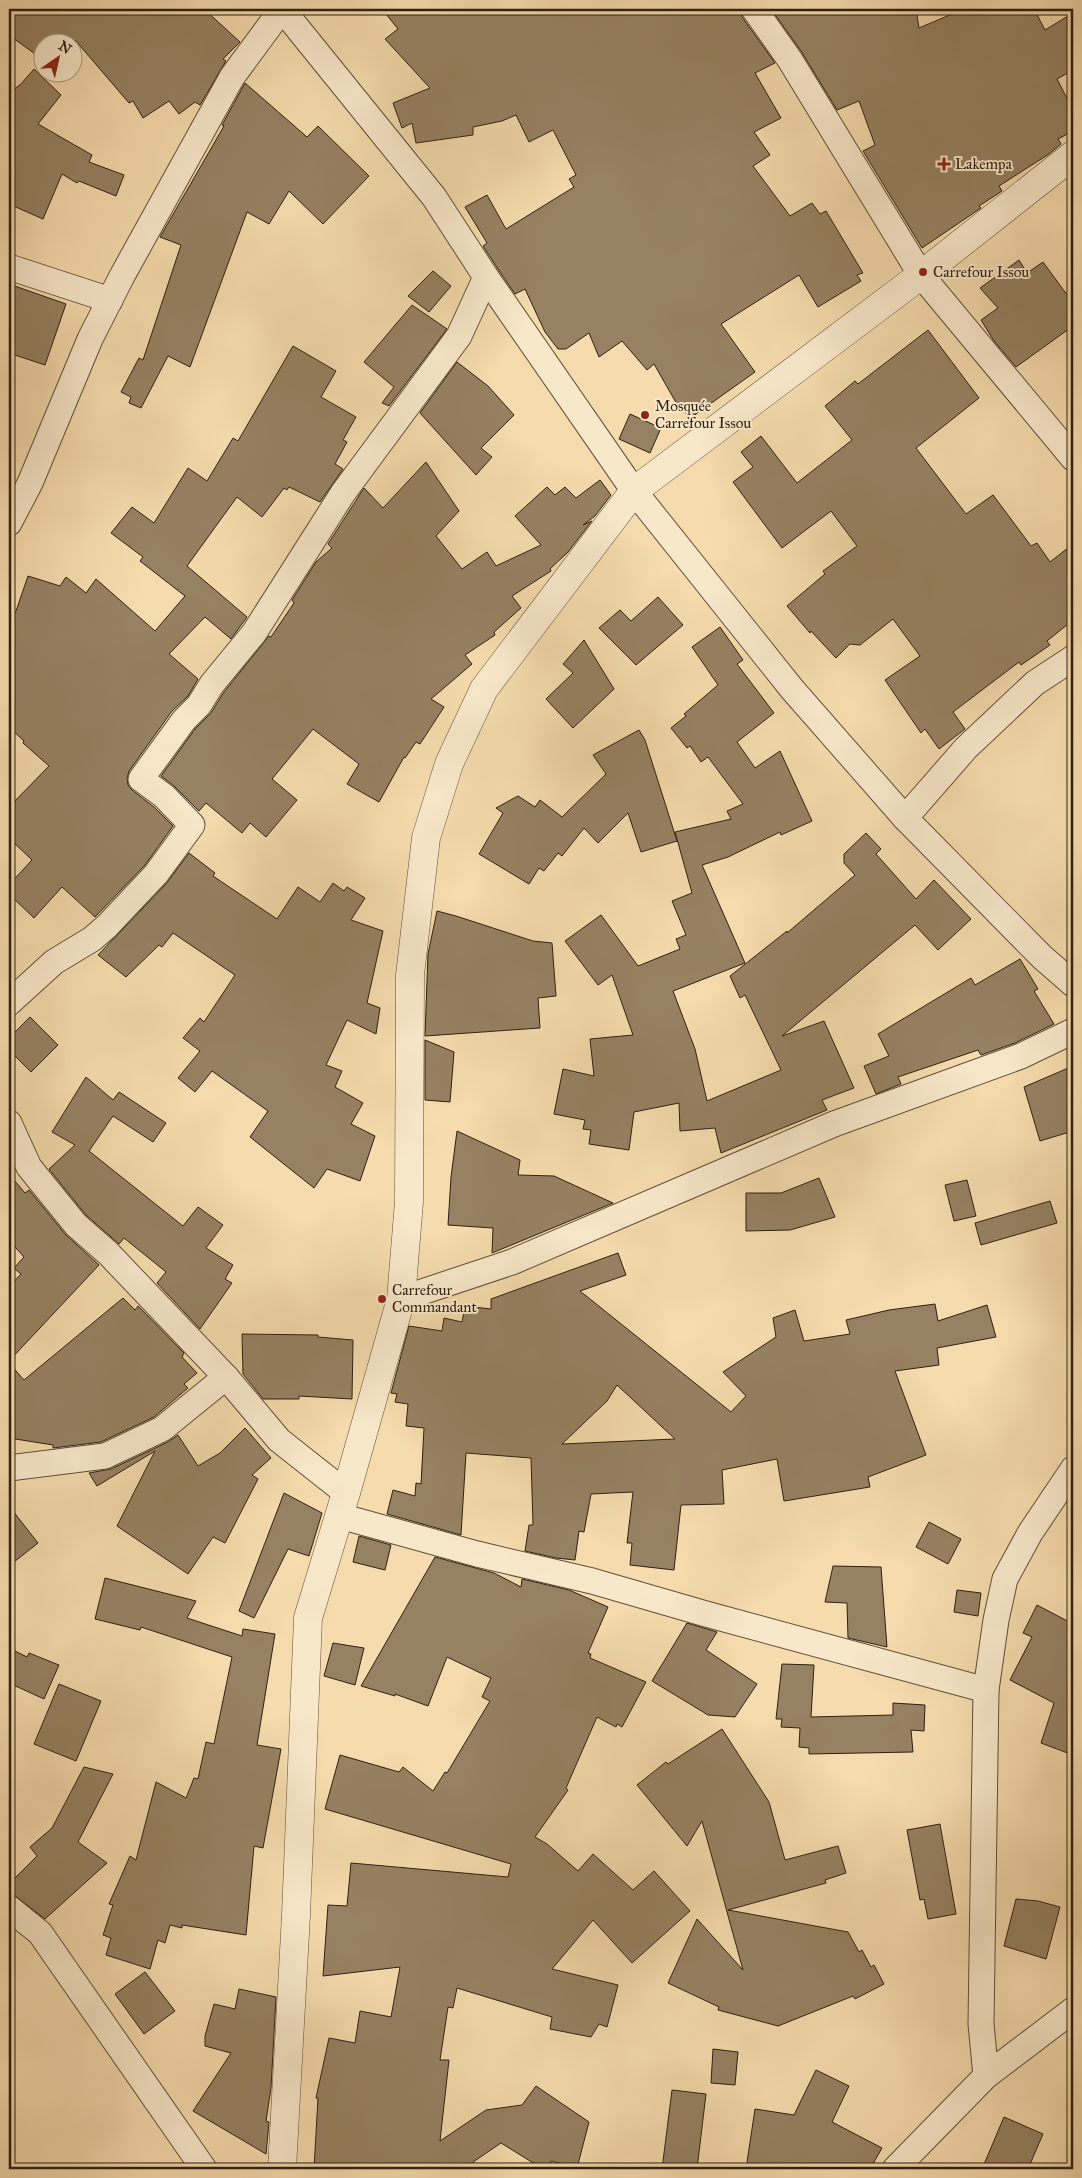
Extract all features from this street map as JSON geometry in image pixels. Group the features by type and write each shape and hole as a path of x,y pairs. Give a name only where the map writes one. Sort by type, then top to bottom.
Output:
{"street":[{"path":"9,522 30,483 90,339 110,300 232,77 282,9 434,197 486,277 634,491 792,689 905,818 1042,957 1073,984"},
{"path":"754,9 790,60 921,275 1073,458"},
{"path":"282,2169 296,1915 308,1618 343,1504 401,1299 409,1202 410,975 426,838 449,764 484,689 634,491 921,275 1073,154"},
{"path":"9,267 110,300"},
{"path":"9,1003 54,962 92,939 108,926 156,874 192,825 164,796 141,779 184,720 199,705 212,684 254,632 343,493 459,336 486,277"},
{"path":"905,818 966,748 1036,684 1073,658"},
{"path":"401,1299 512,1262 834,1124 1022,1056 1073,1031"},
{"path":"9,1123 29,1167 76,1225 112,1258 226,1378 279,1440 343,1504 477,1554 592,1581 986,1690"},
{"path":"9,1468 105,1456 162,1429 226,1378"},
{"path":"986,2076 981,2024 986,1690 996,1620 1005,1579 1030,1533 1073,1469"},
{"path":"9,1908 40,1933 204,2169"},
{"path":"895,2169 986,2076 1073,2010"}],"building":[{"path":"14,9 204,9 240,42 223,59 226,61 200,105 195,102 179,114 169,101 143,118 133,101 129,103 82,48 82,32 32,32 32,52 9,35 9,16"},
{"path":"382,9 740,9 742,17 775,63 755,73 781,118 754,132 770,155 753,166 790,216 812,203 820,214 826,211 863,273 857,275 861,281 818,307 799,275 721,324 755,372 689,419 679,402 678,406 654,364 647,370 622,341 599,357 589,333 566,349 558,349 545,332 525,289 515,294 498,269 483,246 487,243 465,207 487,195 506,229 574,187 569,179 576,175 553,130 529,142 516,115 502,121 473,127 473,135 416,143 412,123 402,128 393,103 430,88 385,39 398,29"},
{"path":"771,9 916,9 919,28 964,9 1034,9 1045,30 1073,13 1073,70 1057,79 1073,110 1073,131 1058,139 1061,144 1049,154 999,186 1002,191 979,206 981,208 922,248 863,151 875,145 859,101 837,110 801,51"},
{"path":"32,71 32,82 48,82 61,95 38,124 92,155 89,162 124,175 116,196 79,181 77,183 62,174 43,219 9,204 9,93 21,84"},
{"path":"245,83 307,137 318,126 369,176 323,224 289,191 269,224 247,212 190,367 168,356 141,408 129,403 131,397 121,392 139,358 143,360 181,245 160,237 224,126 222,125"},
{"path":"1019,260 1027,273 1043,262 1073,303 1073,326 1016,367 994,341 981,320 998,308 980,288"},
{"path":"433,271 451,286 429,312 408,296"},
{"path":"9,284 66,304 45,365 9,353"},
{"path":"412,305 447,329 389,406 382,403 394,387 364,362"},
{"path":"928,330 979,398 916,448 966,514 993,495 1031,546 1037,543 1050,562 1073,544 1073,620 1047,641 1050,645 1021,665 1019,662 953,712 965,729 939,749 925,729 921,733 885,680 920,656 893,619 860,645 850,644 836,658 811,631 810,633 787,606 825,574 823,571 857,546 831,511 782,548 733,482 753,467 741,452 761,436 797,483 852,440 825,406 855,381 858,384"},
{"path":"293,346 336,371 321,397 356,417 343,440 347,442 335,464 343,469 320,502 289,487 287,490 284,488 262,517 237,497 187,566 247,617 231,639 205,617 169,654 198,679 188,696 172,711 129,771 127,778 128,785 132,790 154,807 173,826 145,865 95,917 62,887 34,918 9,894 9,885 32,860 9,838 9,807 49,766 23,743 24,741 9,727 9,619 16,611 28,576 60,586 66,577 86,593 96,579 155,631 185,596 140,561 143,557 111,533 132,507 154,523 188,468 207,481 233,438 238,441"},
{"path":"457,362 488,386 514,415 481,448 492,457 476,475 420,413"},
{"path":"630,414 661,428 650,453 619,439"},
{"path":"426,462 459,511 436,536 462,569 487,552 496,566 541,545 515,516 547,487 555,495 565,487 576,498 600,480 611,495 595,516 583,525 592,521 568,552 550,569 551,571 512,596 521,608 494,632 495,635 465,655 472,664 431,699 444,707 420,744 416,742 404,757 379,802 347,784 359,764 313,729 272,779 297,800 266,837 250,823 242,833 206,803 199,811 161,776 195,729 211,713 224,692 269,636 271,637 294,603 292,600 316,562 332,548 328,544 364,488 383,508"},
{"path":"658,597 683,625 636,665 599,628 620,610 631,621"},
{"path":"720,627 743,660 737,664 774,713 737,742 755,768 780,751 812,821 781,835 780,832 728,857 702,865 745,963 673,991 695,1049 707,1101 781,1070 745,995 740,998 730,976 787,931 787,933 855,875 844,863 844,854 866,833 881,849 876,854 916,899 934,880 971,919 938,950 915,925 782,1036 824,1021 854,1088 822,1100 827,1110 721,1153 715,1128 680,1131 679,1103 634,1112 629,1150 589,1144 591,1130 583,1129 585,1120 554,1114 563,1069 594,1076 590,1039 633,1035 612,975 598,985 565,941 601,915 638,966 680,949 676,939 686,935 672,901 692,893 675,832 731,819 727,811 743,804 708,757 701,762 690,746 687,748 671,728 686,716 684,714 718,685 692,647"},
{"path":"584,640 614,689 573,728 546,699 573,673 563,664"},
{"path":"639,730 645,740 677,841 641,852 628,813 598,843 584,828 562,856 558,853 544,871 539,868 529,884 479,854 503,813 496,808 518,796 535,807 540,800 562,817 606,774 593,755"},
{"path":"189,853 215,873 213,876 277,919 298,887 320,902 333,883 344,891 347,887 365,898 351,920 383,931 367,1003 380,1008 376,1034 347,1020 326,1065 342,1071 335,1087 363,1103 351,1124 375,1136 360,1181 327,1169 314,1188 250,1137 268,1111 212,1071 195,1092 178,1078 200,1051 183,1038 200,1018 204,1022 235,975 173,933 162,947 159,945 126,977 98,955 166,884"},
{"path":"437,911 533,941 552,943 556,996 538,998 540,1028 425,1036 428,954"},
{"path":"1020,959 1038,989 1034,991 1054,1024 1015,1043 981,1055 978,1050 898,1077 901,1084 876,1094 864,1066 889,1056 878,1034 971,978 975,985"},
{"path":"30,1017 58,1045 31,1072 9,1050 9,1038"},
{"path":"425,1040 454,1052 450,1102 425,1100"},
{"path":"1073,1066 1073,1131 1040,1141 1024,1087"},
{"path":"86,1077 113,1100 119,1092 166,1123 153,1142 113,1116 89,1151 183,1226 198,1207 223,1225 206,1248 233,1265 225,1279 232,1283 200,1329 157,1283 166,1272 124,1238 119,1244 86,1215 49,1169 75,1145 52,1132"},
{"path":"457,1131 520,1160 518,1175 554,1176 613,1203 492,1253 493,1228 448,1225 451,1177"},
{"path":"9,1174 25,1193 29,1190 65,1234 99,1265 9,1361 9,1287 21,1274 14,1268 24,1257 9,1240"},
{"path":"819,1178 835,1217 790,1230 746,1231 746,1193 781,1193"},
{"path":"967,1180 976,1216 954,1221 945,1185"},
{"path":"1050,1201 1057,1223 981,1245 975,1223"},
{"path":"618,1253 626,1275 580,1291 731,1412 746,1396 723,1372 776,1337 773,1318 795,1310 804,1341 850,1334 846,1320 889,1310 935,1304 938,1321 987,1305 996,1337 937,1348 939,1365 895,1371 926,1455 868,1477 870,1487 784,1501 777,1459 722,1470 724,1504 681,1505 674,1570 630,1565 632,1543 627,1543 633,1492 591,1494 584,1532 579,1531 575,1560 525,1551 529,1525 533,1525 531,1458 466,1453 461,1535 387,1514 393,1490 415,1496 416,1483 421,1484 424,1428 406,1426 408,1404 395,1402 397,1394 391,1393 409,1326 442,1331 444,1318 462,1322 465,1306 491,1309 491,1299","holes":["617,1385 675,1439 562,1444 607,1401"]},
{"path":"123,1298 135,1310 138,1306 184,1353 182,1357 197,1373 184,1384 188,1388 154,1417 101,1442 53,1448 53,1445 9,1438 9,1363 24,1380"},
{"path":"242,1334 318,1335 318,1337 353,1340 352,1399 299,1396 299,1399 263,1399 243,1374"},
{"path":"245,1428 271,1458 252,1475 258,1479 225,1543 213,1537 188,1574 117,1526 155,1451 97,1486 89,1473 111,1469 168,1442 178,1435 198,1466 220,1453"},
{"path":"284,1493 322,1513 309,1556 288,1549 254,1618 239,1611"},
{"path":"9,1506 38,1543 9,1566"},
{"path":"929,1522 961,1539 948,1564 916,1547"},
{"path":"359,1536 391,1545 385,1570 353,1562"},
{"path":"435,1557 494,1573 521,1587 522,1579 569,1590 608,1607 588,1653 591,1654 590,1658 646,1682 622,1727 617,1724 616,1727 597,1717 566,1788 568,1790 535,1837 547,1844 578,1871 593,1854 633,1890 654,1871 690,1911 632,1963 593,1920 552,1969 618,1985 607,2027 599,2024 591,2037 550,2029 552,2017 457,1988 453,2008 448,2007 440,2060 449,2060 440,2141 486,2110 522,2105 536,2086 589,2122 577,2168 551,2161 549,2169 543,2169 501,2143 474,2163 462,2169 314,2169 318,2098 316,2098 329,2038 355,2043 360,2011 391,2017 400,1967 323,1976 328,1905 347,1906 351,1863 508,1877 511,1864 325,1809 340,1755 399,1772 403,1767 433,1791 445,1772 447,1773 490,1701 482,1697 491,1678 447,1657 428,1706 395,1694 395,1696 361,1686"},
{"path":"833,1566 881,1567 887,1647 848,1638 847,1603 825,1602"},
{"path":"105,1578 196,1601 187,1618 242,1636 243,1629 275,1634 257,1745 281,1749 263,1848 254,1846 246,1935 182,1925 182,1928 170,1925 165,1943 158,1940 150,1969 106,1955 111,1938 103,1935 113,1905 109,1904 130,1856 136,1860 156,1782 186,1798 194,1778 198,1779 206,1742 214,1744 232,1657 141,1627 140,1630 95,1619"},
{"path":"957,1590 981,1593 978,1616 954,1612"},
{"path":"1037,1605 1073,1624 1073,1755 1041,1743 1054,1703 1010,1680 1032,1637 1023,1633"},
{"path":"687,1623 717,1632 706,1650 757,1684 735,1717 708,1715 652,1681"},
{"path":"333,1643 364,1648 355,1685 324,1676"},
{"path":"9,1648 27,1657 29,1653 59,1665 44,1699 9,1683"},
{"path":"782,1664 814,1665 811,1717 893,1715 893,1703 925,1705 924,1731 911,1730 913,1752 809,1754 809,1748 799,1747 800,1728 781,1727 782,1719 776,1719"},
{"path":"59,1684 101,1701 76,1761 34,1744"},
{"path":"722,1729 769,1802 785,1860 838,1846 846,1873 825,1880 826,1883 728,1910 848,1932 859,1952 862,1950 871,1967 874,1965 884,1984 855,1999 853,1996 778,2026 718,2010 719,2007 668,1983 697,1919 743,1970 702,1821 687,1846 637,1785 666,1762 668,1764"},
{"path":"84,1767 113,1774 78,1842 107,1863 45,1919 14,1895 9,1890 9,1884 37,1856 30,1847 52,1828"},
{"path":"940,1824 956,1914 928,1919 924,1899 920,1900 907,1830"},
{"path":"1016,1899 1038,1901 1060,1907 1046,1959 1004,1946"},
{"path":"145,1972 175,2011 144,2034 115,1994"},
{"path":"239,1989 276,1997 271,2088 266,2121 269,2122 266,2154 193,2111 231,2053 205,2046 205,2036 214,2004 235,2009"},
{"path":"713,2049 738,2052 735,2085 711,2083"},
{"path":"816,2070 849,2086 832,2122 882,2148 870,2169 746,2169 755,2109 794,2115"},
{"path":"672,2090 706,2094 697,2169 662,2169"},
{"path":"1004,2117 1043,2134 1028,2169 982,2169"}],"place":[{"name":"Lakempa","path":"944,164"},
{"name":"Carrefour Issou","path":"923,272"},
{"name":"Mosquée Carrefour Issou","path":"645,415"},
{"name":"Carrefour Commandant","path":"382,1299"}]}
